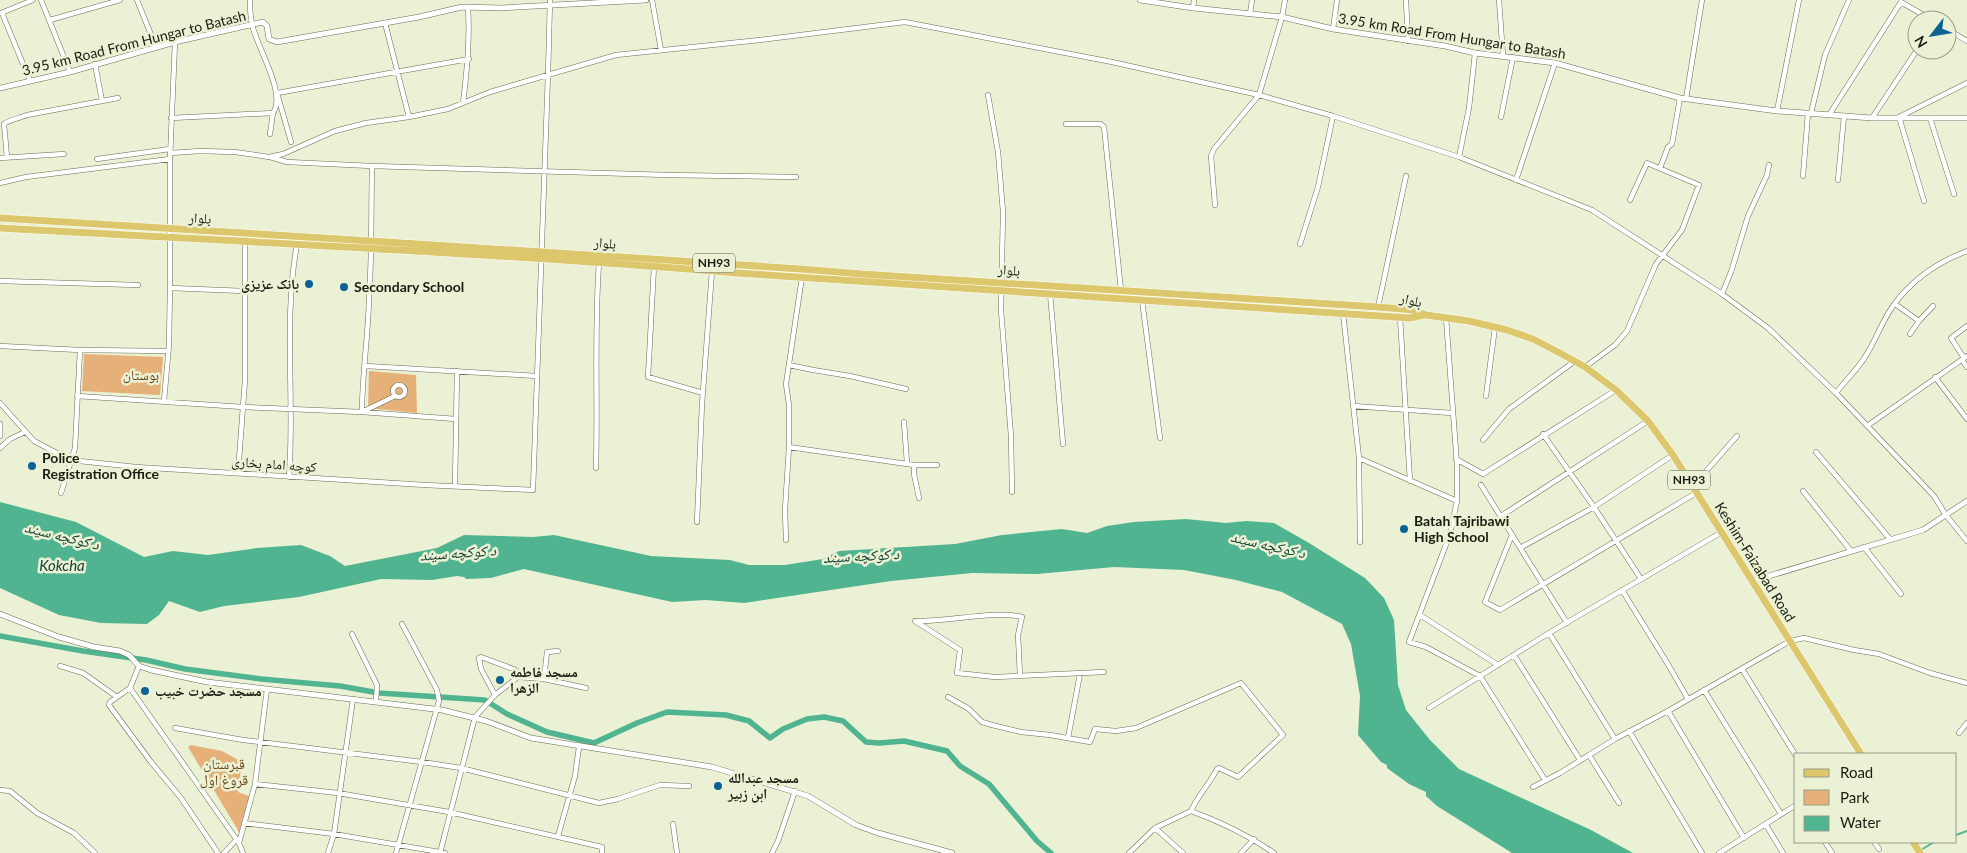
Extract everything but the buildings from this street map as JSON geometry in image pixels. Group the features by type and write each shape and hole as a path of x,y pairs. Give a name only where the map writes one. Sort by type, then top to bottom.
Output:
{"main road":[{"name":"بلوار","path":"0,218 221,236 371,240 784,266 862,278"},
{"name":"بلوار","path":"0,228 168,232"},
{"name":"بلوار","path":"221,236 297,244 802,277 1121,290 1325,303 1413,310 1426,315"},
{"name":"بلوار","path":"1001,286 1050,293 1142,300 1410,318 1426,315"},
{"path":"1325,303 1325,312"},
{"name":"Keshim-Faizabad Road","path":"1426,315 1495,327 1533,339 1585,367 1616,390 1648,421 1673,455 1860,753"}],"street":[{"path":"30,81 1,13 33,0"},
{"path":"41,0 70,72"},
{"path":"50,20 120,0"},
{"path":"137,0 156,47"},
{"path":"250,0 252,24 277,92 291,142"},
{"path":"463,103 469,59 470,31 464,0"},
{"name":"3.95 km Road From Hungar to Batash","path":"0,88 70,72 175,42 262,22 267,26 269,39 277,42 465,7 501,8 549,3 646,0"},
{"path":"652,0 661,50"},
{"name":"3.95 km Road From Hungar to Batash","path":"1140,0 1282,18 1445,46 1475,53 1555,63 1683,99 1777,111 1872,118 1967,118"},
{"path":"1193,8 1194,0"},
{"path":"1250,14 1252,0"},
{"path":"1215,205 1211,156 1214,149 1259,95 1282,18 1285,0"},
{"path":"1332,28 1337,0"},
{"path":"1406,0 1408,41"},
{"path":"1499,0 1502,56"},
{"path":"1660,168 1668,146 1672,144 1683,99 1702,0"},
{"path":"1777,111 1799,0"},
{"path":"1803,176 1809,113 1825,55 1849,0"},
{"path":"1829,115 1901,2 1915,10"},
{"path":"366,366 537,376 549,3"},
{"path":"269,157 283,154 335,131 366,122 409,117 448,109 548,74 616,55 905,22 1112,62 1259,95 1333,116 1459,157 1592,210 1663,254 1768,328 1836,393 1934,496 1945,514 1967,541"},
{"path":"384,23 409,117"},
{"path":"164,401 170,288 168,232 175,42"},
{"path":"1459,157 1469,108 1475,53"},
{"path":"1501,117 1514,58"},
{"path":"277,92 469,59"},
{"path":"1872,118 1910,60"},
{"path":"1516,180 1555,63"},
{"path":"95,64 102,101"},
{"path":"1924,201 1899,117 1967,83"},
{"path":"270,134 273,113 276,108 277,92"},
{"path":"988,95 998,152 1003,212 1001,286 1011,436 1012,492"},
{"path":"7,157 4,124 6,122 27,115 118,98"},
{"path":"171,118 273,113"},
{"path":"1300,244 1318,187 1333,116"},
{"path":"1838,180 1844,116"},
{"path":"1930,118 1954,194"},
{"path":"1066,124 1101,124 1104,127 1121,290"},
{"path":"98,159 170,151 200,151 235,152 269,157 287,162 372,166 796,177"},
{"path":"0,158 64,154"},
{"path":"0,184 26,177 170,160"},
{"path":"1585,367 1615,345 1627,331 1656,264 1682,230 1699,185 1648,163 1630,200"},
{"path":"1722,294 1731,272 1748,216 1767,175 1768,165"},
{"path":"362,412 362,388 366,366 372,166"},
{"path":"1378,307 1406,176"},
{"path":"238,473 243,407 245,240"},
{"path":"290,476 289,348 292,274 297,244"},
{"path":"1836,393 1865,358 1895,304 1904,292 1926,272 1946,259 1967,251"},
{"path":"596,468 595,358 599,263"},
{"path":"654,266 648,377 703,392"},
{"path":"697,522 703,392 712,271"},
{"path":"786,540 785,510 789,447 789,406 786,384 802,277"},
{"path":"0,281 138,285"},
{"path":"170,288 244,291"},
{"path":"1050,293 1063,444"},
{"path":"1142,300 1160,438"},
{"path":"1895,304 1919,321"},
{"path":"1910,334 1933,306"},
{"path":"1343,313 1359,458 1360,542"},
{"path":"1400,317 1410,480"},
{"path":"1446,318 1456,459 1457,501 1450,534 1410,642 1426,647 1480,676 1545,780"},
{"path":"1967,326 1951,338 1967,366"},
{"path":"1486,396 1495,327"},
{"path":"0,346 80,350 168,351"},
{"path":"61,493 75,448 80,350"},
{"path":"1867,426 1964,358"},
{"path":"1483,440 1509,409 1575,361"},
{"path":"789,364 906,389"},
{"path":"455,486 457,371"},
{"name":"کوچه امام بخاری","path":"0,403 25,432 40,444 70,460 136,467 530,490 534,489 537,376"},
{"path":"1935,378 1967,419"},
{"path":"1456,459 1483,474 1543,434 1616,390"},
{"path":"77,396 456,418"},
{"path":"362,412 395,396"},
{"path":"1353,406 1452,413"},
{"path":"1500,516 1648,421"},
{"path":"904,422 907,463"},
{"path":"0,424 0,436"},
{"path":"0,448 16,435 25,432"},
{"path":"1543,434 1641,579"},
{"path":"1512,535 1485,602 1500,610 1617,541 1694,490 1737,436"},
{"path":"789,447 914,465 937,465"},
{"path":"1816,452 1890,539"},
{"path":"1520,548 1594,507 1673,455"},
{"path":"1359,458 1457,501"},
{"path":"914,465 919,498"},
{"path":"1481,485 1567,623"},
{"path":"1803,491 1850,551"},
{"path":"1752,581 1923,530 1967,500"},
{"path":"1429,708 1549,633 1722,532"},
{"path":"1864,547 1901,594"},
{"path":"1622,590 1688,699"},
{"path":"0,614 59,637 120,651 129,655 139,666 208,682 353,699 376,698 474,718 531,738 579,747 712,766 808,796 856,825 878,833 952,853"},
{"path":"1020,676 1018,635 1022,617 1000,615 932,622 915,621 960,650 957,673 995,677 1080,674 1104,672"},
{"path":"1420,615 1498,665"},
{"path":"396,853 411,806 439,701 436,690 402,624"},
{"path":"1549,633 1615,739"},
{"path":"352,634 377,685 376,698"},
{"path":"1533,787 1790,640 1804,638 1879,654 1930,673 1967,683"},
{"path":"544,678 547,652 558,651"},
{"path":"1514,655 1580,760"},
{"path":"495,695 481,668 479,658 482,657 516,670 518,676"},
{"path":"60,666 83,673 118,697"},
{"path":"139,666 130,688 110,702 111,707 151,762 181,798 218,853"},
{"path":"1742,669 1794,753"},
{"path":"1068,738 1080,674"},
{"path":"244,824 334,834 442,853 449,812 474,718 495,695 518,676 544,678 586,688"},
{"path":"948,698 969,709 982,722 1021,732 1090,742 1095,729 1116,731 1136,728 1241,682 1283,734 1238,777 1219,768 1217,769 1210,784 1204,787 1192,811 1155,828 1129,853"},
{"path":"130,688 238,841 243,853"},
{"path":"224,853 238,841 255,784 266,689"},
{"path":"1704,690 1781,814"},
{"path":"328,853 334,834 338,793 353,699"},
{"path":"1668,711 1744,838"},
{"path":"1959,733 1967,723"},
{"path":"174,728 259,742 461,768 599,803 618,799 660,785 689,786"},
{"path":"1629,731 1702,853"},
{"path":"558,836 575,776 579,747"},
{"path":"1588,755 1619,802"},
{"path":"255,784 338,793 449,812 602,847 602,853"},
{"path":"0,790 10,791 37,813 74,833 95,853"},
{"path":"772,853 795,791"},
{"path":"1719,853 1794,806"},
{"path":"1192,811 1254,839 1274,853"},
{"path":"673,824 677,853"},
{"path":"1766,825 1783,853"},
{"path":"1155,828 1183,853"},
{"path":"1241,853 1254,839"},
{"path":"1875,843 1878,849"},
{"path":"1729,847 1732,853"}],"green space":[{"name":"بوستان","path":"84,354 163,357 160,395 82,391"},
{"path":"369,371 416,375 417,413 368,408"},
{"name":"قبرستان قروغ اول","path":"191,745 222,751 242,762 238,792 249,796 239,832 188,747"}],"water":[{"path":"0,502 76,522 144,557 173,551 208,555 257,548 301,545 330,556 345,566 437,548 464,535 533,537 554,535 651,556 730,560 749,565 785,565 823,559 839,551 955,544 1002,535 1062,529 1087,533 1107,526 1134,522 1186,519 1226,523 1246,521 1274,523 1365,578 1384,598 1394,620 1398,685 1406,710 1430,740 1459,769 1591,830 1633,853 1512,853 1437,806 1426,796 1426,792 1409,784 1387,768 1387,765 1381,762 1358,735 1360,696 1351,644 1342,624 1282,592 1236,580 1184,570 1114,567 1037,574 972,573 891,581 744,603 706,600 672,602 524,569 491,578 466,579 457,576 432,580 381,579 299,597 224,606 200,612 169,601 159,615 147,624 101,623 59,615 0,588"}],"waterway":[{"path":"0,636 146,660 185,669 261,679 340,686 379,693 485,700 507,714 547,732 594,743 637,723 667,712 726,715 749,721 770,738 783,729 807,719 824,717 843,721 866,742 904,741 947,751 960,766 989,784 1037,841 1051,853"},
{"path":"1957,835 1967,831"},
{"path":"1921,850 1932,843"}],"place":[{"name":"بانک عزیزی","path":"309,284"},
{"name":"Secondary School","path":"344,287"},
{"name":"Police Registration Office","path":"32,466"},
{"name":"Batah Tajribawi High School","path":"1404,529"},
{"name":"مسجد فاطمه الزهرا","path":"500,680"},
{"name":"مسجد حضرت خبیب","path":"145,691"},
{"name":"مسجد عبدالله ابن زبیر","path":"718,786"}],"water label":[{"name":"د کوکچه سیند","path":"62,536"},
{"name":"د کوکچه سیند","path":"1268,545"},
{"name":"د کوکچه سیند","path":"458,553"},
{"name":"د کوکچه سیند","path":"861,556"},
{"name":"Kokcha","path":"62,566"}]}
